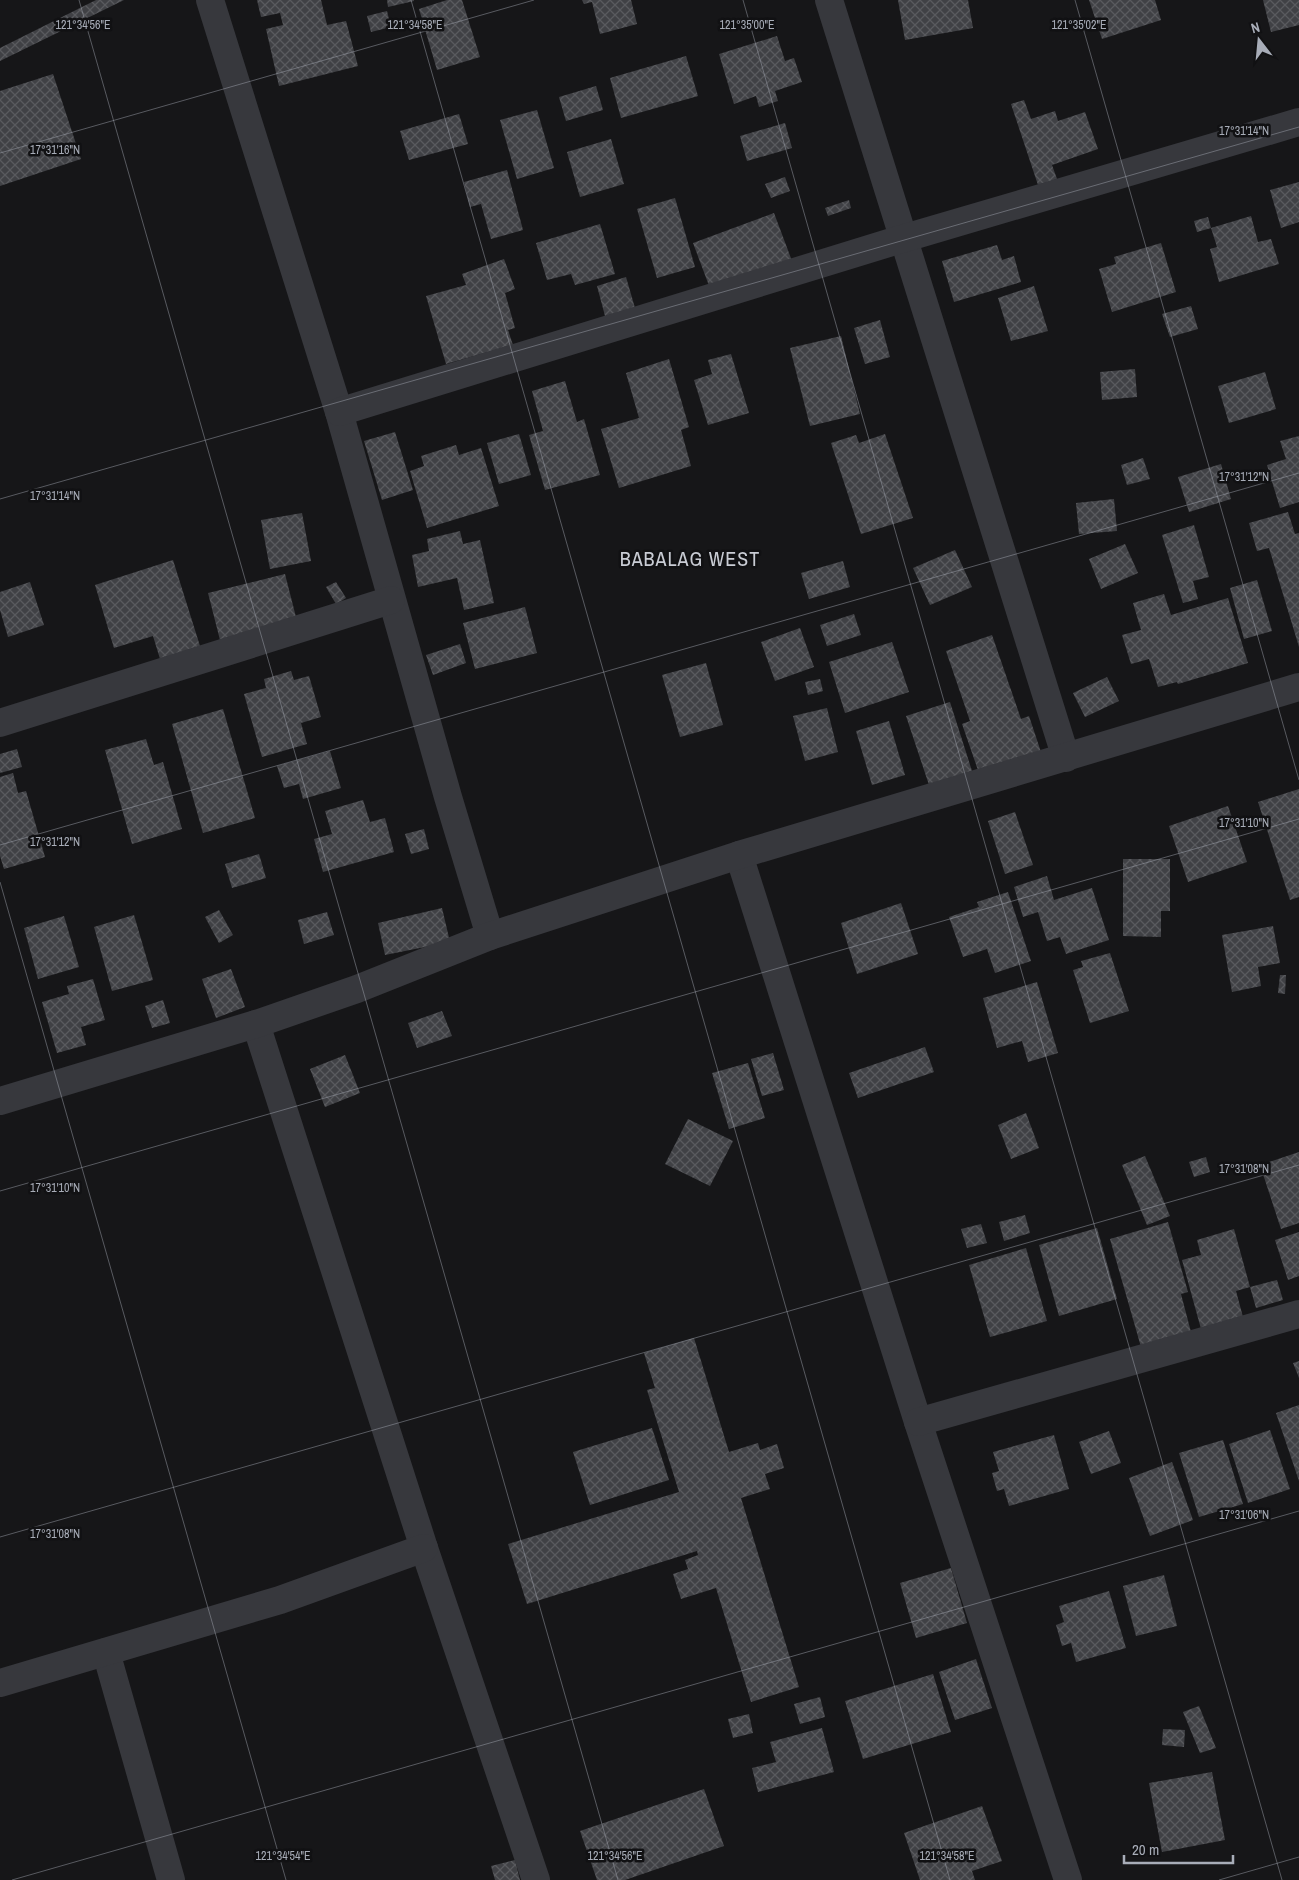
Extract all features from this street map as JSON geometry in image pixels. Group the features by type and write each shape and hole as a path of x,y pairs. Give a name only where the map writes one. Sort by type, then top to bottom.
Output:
{"street":[{"path":"210,0 339,412 391,600 490,936"},
{"path":"830,0 1066,758"},
{"path":"339,412 904,238 1299,122"},
{"path":"0,723 391,600"},
{"path":"0,1101 256,1024 357,989 490,936 739,855 1299,687"},
{"path":"739,855 918,1422 1068,1880"},
{"path":"256,1024 424,1548 536,1880"},
{"path":"918,1422 1299,1314"},
{"path":"0,1683 280,1600 424,1548"},
{"path":"106,1652 171,1880"}],"building":[{"path":"96,0 124,0 0,61 0,48"},
{"path":"257,0 321,0 327,25 346,21 358,66 279,86 266,29 283,25 280,13 261,17"},
{"path":"387,0 414,0 414,1 388,7"},
{"path":"447,0 462,0 480,57 437,70 419,9"},
{"path":"582,0 631,0 637,24 600,34 592,2 584,4"},
{"path":"898,0 968,0 973,28 905,40"},
{"path":"1089,0 1155,0 1161,20 1102,39"},
{"path":"1263,0 1299,0 1299,25 1271,32"},
{"path":"387,11 391,27 371,32 367,16"},
{"path":"777,36 785,61 794,58 802,82 775,91 778,101 759,107 756,96 734,104 719,54"},
{"path":"686,56 698,96 621,118 610,78"},
{"path":"53,74 81,159 0,186 0,91"},
{"path":"596,86 603,110 566,121 559,97"},
{"path":"1024,100 1031,119 1055,111 1058,121 1085,112 1098,149 1052,165 1057,179 1038,185 1011,104"},
{"path":"537,110 554,168 517,179 500,120"},
{"path":"459,114 468,144 409,160 400,131"},
{"path":"785,123 792,148 747,161 740,136"},
{"path":"611,139 624,184 580,197 567,152"},
{"path":"507,170 523,230 491,239 481,204 470,207 464,182"},
{"path":"785,177 790,191 771,198 765,184"},
{"path":"1299,182 1299,222 1281,228 1270,190"},
{"path":"675,198 695,267 657,278 637,209"},
{"path":"849,200 851,208 828,216 825,208"},
{"path":"774,213 792,261 711,291 693,243"},
{"path":"1251,216 1258,242 1271,239 1279,264 1219,282 1210,249 1217,247 1211,228"},
{"path":"1208,217 1211,228 1197,232 1194,221"},
{"path":"600,224 615,274 575,285 571,274 547,280 536,243"},
{"path":"1161,243 1176,292 1112,312 1099,269 1116,264 1114,257"},
{"path":"997,245 1002,260 1014,256 1021,282 954,302 942,261"},
{"path":"504,259 515,289 505,293 515,328 508,330 513,345 446,364 426,296 466,285 462,274"},
{"path":"626,277 635,308 605,316 597,286"},
{"path":"1034,286 1048,331 1011,341 998,298"},
{"path":"1191,306 1198,329 1170,337 1162,314"},
{"path":"880,320 890,357 865,364 854,328"},
{"path":"841,336 860,414 810,426 790,348"},
{"path":"731,354 749,413 708,425 694,380 712,374 708,360"},
{"path":"669,359 689,427 681,430 691,466 619,488 601,429 639,418 626,373"},
{"path":"1135,369 1137,397 1102,400 1100,372"},
{"path":"1265,372 1276,409 1229,423 1218,386"},
{"path":"565,381 577,422 584,419 600,475 545,490 529,435 543,431 532,391"},
{"path":"395,432 413,490 382,500 364,441"},
{"path":"519,434 531,475 499,484 487,443"},
{"path":"885,434 913,518 861,534 831,443 856,435 859,443"},
{"path":"1299,436 1299,502 1280,508 1267,465 1286,459 1280,441"},
{"path":"456,445 459,455 481,448 499,506 427,528 410,471 424,466 421,456"},
{"path":"1143,458 1150,479 1127,485 1121,465"},
{"path":"1221,464 1231,499 1189,512 1178,477"},
{"path":"1114,499 1117,531 1079,534 1076,503"},
{"path":"1288,512 1295,534 1299,533 1299,647 1269,548 1257,551 1249,523"},
{"path":"302,513 311,561 270,569 261,520"},
{"path":"1194,525 1209,577 1193,581 1198,599 1183,603 1162,535"},
{"path":"460,531 463,544 480,540 494,603 464,610 457,578 418,587 412,555 429,551 427,539"},
{"path":"1125,544 1138,573 1101,589 1089,559"},
{"path":"955,550 972,587 930,605 913,568"},
{"path":"173,560 200,646 160,659 153,636 114,648 95,585"},
{"path":"843,561 850,587 809,599 801,573"},
{"path":"285,574 298,625 221,644 208,593"},
{"path":"1257,580 1272,631 1244,639 1230,588"},
{"path":"30,582 44,625 8,637 0,610 0,592"},
{"path":"336,582 346,598 336,604 326,587"},
{"path":"1164,594 1171,615 1228,598 1248,663 1178,684 1177,682 1158,687 1149,659 1131,664 1122,635 1141,630 1133,603"},
{"path":"525,607 537,653 475,669 463,623"},
{"path":"854,614 861,635 827,646 820,625"},
{"path":"800,628 814,667 775,681 761,642"},
{"path":"992,635 1021,719 1029,716 1042,755 980,776 962,724 970,721 946,651"},
{"path":"892,642 909,692 845,713 829,662"},
{"path":"460,644 466,663 433,675 426,655"},
{"path":"706,663 723,725 680,737 662,675"},
{"path":"291,671 294,680 309,676 321,717 301,723 307,744 262,757 244,694 266,688 264,679"},
{"path":"1107,677 1119,701 1085,717 1073,693"},
{"path":"820,679 823,691 808,695 805,682"},
{"path":"950,702 972,771 929,785 906,716"},
{"path":"827,708 838,752 805,761 793,716"},
{"path":"223,709 255,818 203,833 172,724"},
{"path":"889,721 905,775 872,785 856,731"},
{"path":"146,739 154,765 163,762 182,829 132,844 105,750"},
{"path":"17,749 22,767 0,773 0,754"},
{"path":"330,751 341,788 303,799 299,784 284,788 277,766"},
{"path":"13,773 18,793 26,791 45,857 4,869 0,856 0,777"},
{"path":"1299,789 1299,897 1290,900 1258,802"},
{"path":"363,800 370,822 385,818 394,852 323,872 314,839 332,834 325,811"},
{"path":"1228,806 1247,862 1188,882 1169,826"},
{"path":"1015,812 1033,865 1005,874 988,821"},
{"path":"424,829 429,849 411,854 405,834"},
{"path":"259,854 266,878 232,888 225,864"},
{"path":"1123,859 1170,859 1170,911 1161,911 1161,937 1123,936"},
{"path":"1047,876 1054,900 1092,888 1109,940 1066,954 1060,937 1047,941 1038,912 1023,917 1014,887"},
{"path":"1008,892 1031,961 995,973 987,949 963,957 949,917 979,907 977,902"},
{"path":"901,903 918,954 857,974 841,923"},
{"path":"442,908 450,942 385,955 378,923"},
{"path":"219,910 233,935 219,943 205,917"},
{"path":"327,912 334,935 304,944 298,920"},
{"path":"134,915 153,980 112,991 94,927"},
{"path":"64,916 79,967 38,979 24,928"},
{"path":"1273,926 1280,963 1258,967 1261,986 1232,992 1222,935"},
{"path":"1110,953 1129,1011 1090,1023 1073,970 1083,967 1081,961"},
{"path":"231,969 245,1007 216,1018 202,979"},
{"path":"1280,975 1286,975 1285,994 1278,993"},
{"path":"93,979 105,1020 81,1027 86,1045 57,1053 42,1002 69,994 67,986"},
{"path":"1037,982 1058,1053 1028,1062 1022,1041 997,1048 983,998"},
{"path":"163,1000 170,1023 152,1028 145,1006"},
{"path":"442,1011 452,1036 417,1048 408,1023"},
{"path":"925,1047 934,1072 858,1098 849,1073"},
{"path":"773,1053 784,1090 762,1096 751,1059"},
{"path":"345,1055 360,1093 325,1107 310,1069"},
{"path":"748,1063 765,1118 729,1129 712,1073"},
{"path":"1026,1113 1039,1148 1011,1159 998,1125"},
{"path":"688,1119 733,1141 710,1186 665,1164"},
{"path":"1299,1152 1299,1223 1281,1229 1260,1165"},
{"path":"1145,1156 1170,1216 1147,1225 1122,1165"},
{"path":"1206,1157 1210,1172 1194,1177 1189,1162"},
{"path":"1025,1215 1030,1233 1004,1241 999,1222"},
{"path":"1168,1222 1188,1292 1181,1294 1191,1332 1141,1347 1110,1239"},
{"path":"981,1224 987,1243 967,1248 961,1229"},
{"path":"1097,1228 1117,1299 1059,1316 1039,1245"},
{"path":"1234,1229 1250,1287 1236,1291 1243,1317 1201,1329 1182,1260 1201,1255 1197,1240"},
{"path":"1299,1232 1299,1276 1288,1280 1275,1240"},
{"path":"1026,1248 1047,1321 990,1337 969,1265"},
{"path":"1277,1280 1283,1300 1256,1308 1250,1287"},
{"path":"694,1338 729,1452 758,1443 760,1450 777,1444 784,1468 765,1474 770,1489 741,1498 799,1687 751,1702 716,1588 681,1599 673,1574 688,1569 685,1560 698,1555 697,1551 527,1604 508,1544 679,1492 647,1390 655,1388 644,1353"},
{"path":"1299,1361 1299,1378 1293,1363"},
{"path":"1299,1405 1299,1481 1276,1413"},
{"path":"652,1428 669,1480 590,1505 573,1452"},
{"path":"1270,1430 1290,1489 1248,1503 1229,1444"},
{"path":"1109,1431 1121,1463 1091,1474 1079,1442"},
{"path":"1054,1435 1069,1489 1009,1506 1004,1489 997,1491 992,1473 999,1471 993,1452"},
{"path":"1223,1440 1243,1504 1199,1517 1179,1453"},
{"path":"1172,1462 1193,1520 1150,1536 1129,1478"},
{"path":"951,1568 967,1623 916,1638 900,1583"},
{"path":"1164,1575 1177,1626 1136,1636 1123,1586"},
{"path":"1109,1591 1126,1648 1076,1662 1071,1643 1062,1646 1056,1625 1064,1622 1059,1606"},
{"path":"976,1659 992,1708 955,1720 939,1672"},
{"path":"933,1674 951,1732 863,1759 845,1701"},
{"path":"820,1697 825,1717 800,1724 794,1704"},
{"path":"1199,1706 1216,1748 1200,1753 1183,1712"},
{"path":"749,1714 753,1733 733,1738 728,1719"},
{"path":"822,1728 834,1772 758,1792 752,1768 776,1762 770,1742"},
{"path":"1163,1729 1185,1730 1184,1747 1162,1745"},
{"path":"1212,1772 1225,1840 1162,1852 1149,1783"},
{"path":"704,1789 724,1846 625,1880 597,1880 580,1831"},
{"path":"982,1806 1002,1861 972,1871 975,1880 920,1880 904,1833"},
{"path":"515,1860 520,1880 495,1880 491,1866"}],"district":[{"name":"BABALAG WEST","path":"690,558"}]}
